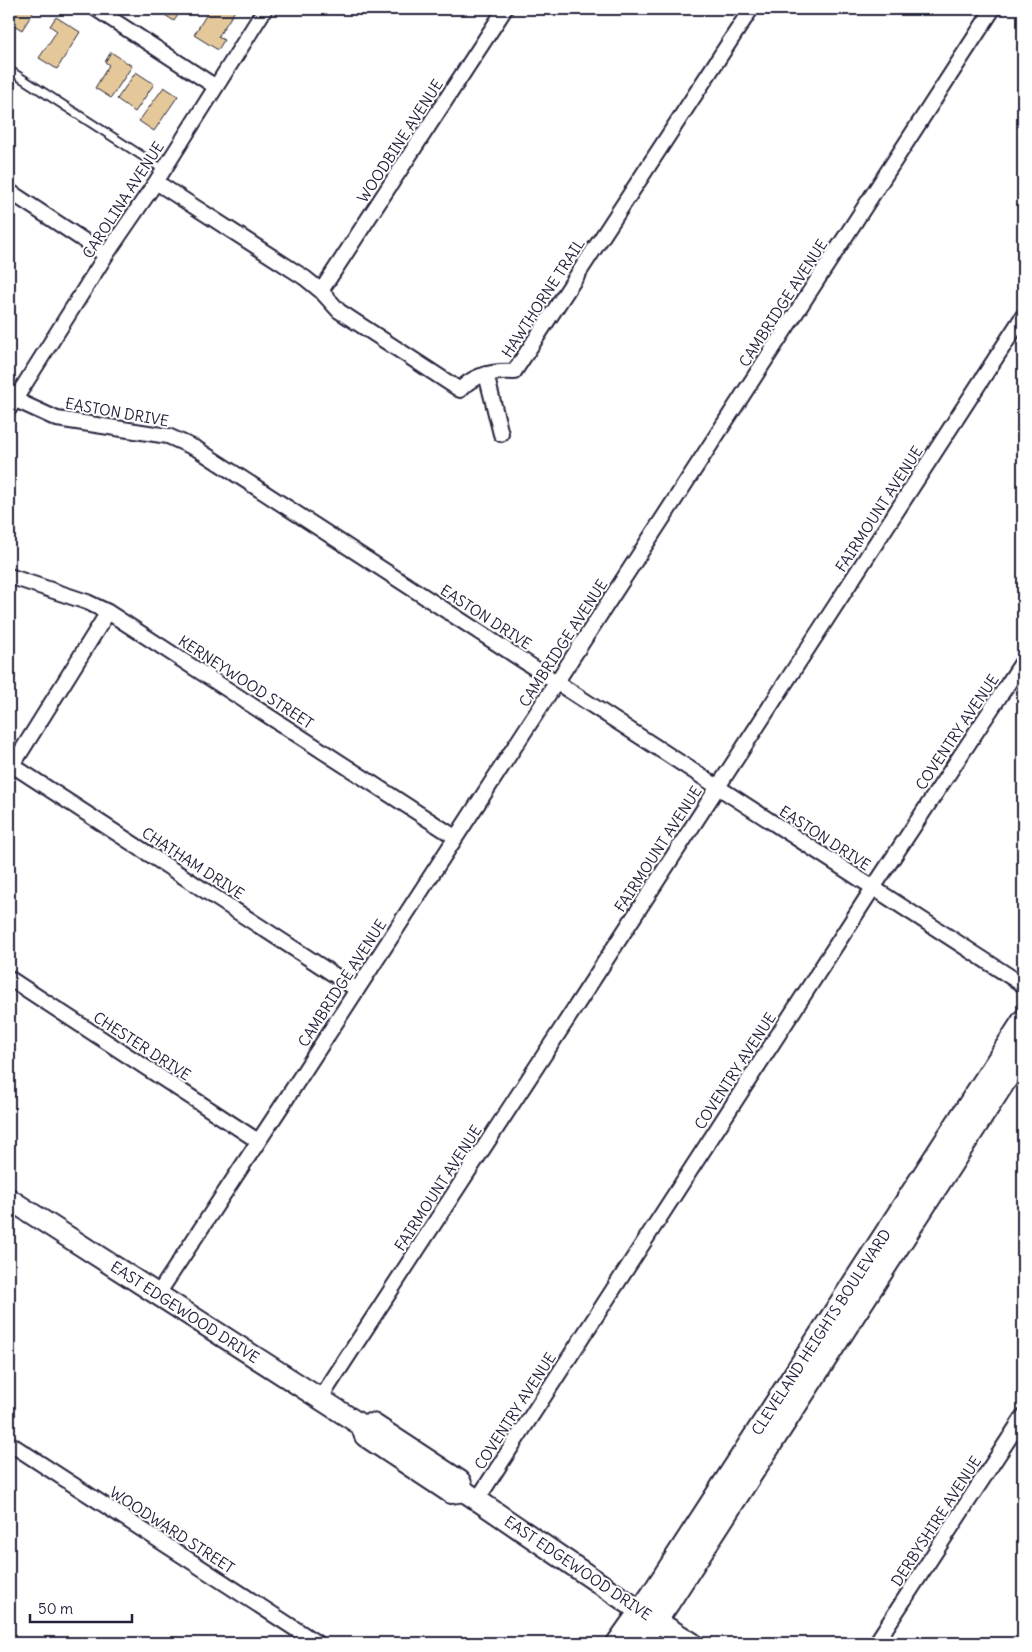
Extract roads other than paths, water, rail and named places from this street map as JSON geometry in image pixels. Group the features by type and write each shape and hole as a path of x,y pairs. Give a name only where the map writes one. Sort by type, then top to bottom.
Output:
{"street":[{"path":"96,9 216,87"},
{"name":"CAROLINA AVENUE","path":"11,402 106,255 164,170 266,9"},
{"name":"WOODBINE AVENUE","path":"321,291 505,9"},
{"name":"HAWTHORNE TRAIL","path":"156,182 305,278 321,291 339,311 460,390 465,384 486,374 514,372 751,9"},
{"name":"CAMBRIDGE AVENUE","path":"158,1294 993,9"},
{"path":"9,191 106,255"},
{"name":"FAIRMOUNT AVENUE","path":"320,1399 1023,316"},
{"path":"486,374 501,434"},
{"name":"EASTON DRIVE","path":"11,402 57,419 168,436 197,448 1023,984"},
{"name":"KERNEYWOOD STREET","path":"9,576 87,602 108,612 456,837"},
{"path":"11,768 108,612"},
{"name":"COVENTRY AVENUE","path":"470,1496 1023,661"},
{"name":"CHATHAM DRIVE","path":"11,768 356,989"},
{"name":"CHESTER DRIVE","path":"9,978 258,1141"},
{"name":"CLEVELAND HEIGHTS BOULEVARD","path":"641,1643 649,1616 848,1307 1023,1020"},
{"name":"CLEVELAND HEIGHTS BOULEVARD","path":"848,1307 1023,1054"},
{"name":"EAST EDGEWOOD DRIVE","path":"9,1199 361,1425 373,1424 460,1481 470,1496 692,1643"},
{"name":"DERBYSHIRE AVENUE","path":"876,1643 1023,1417"},
{"name":"WOODWARD STREET","path":"9,1443 317,1643"},
{"name":"CLEVELAND HEIGHTS BOULEVARD","path":"617,1643 649,1616"}],"lane":[{"path":"9,70 164,170"}]}
